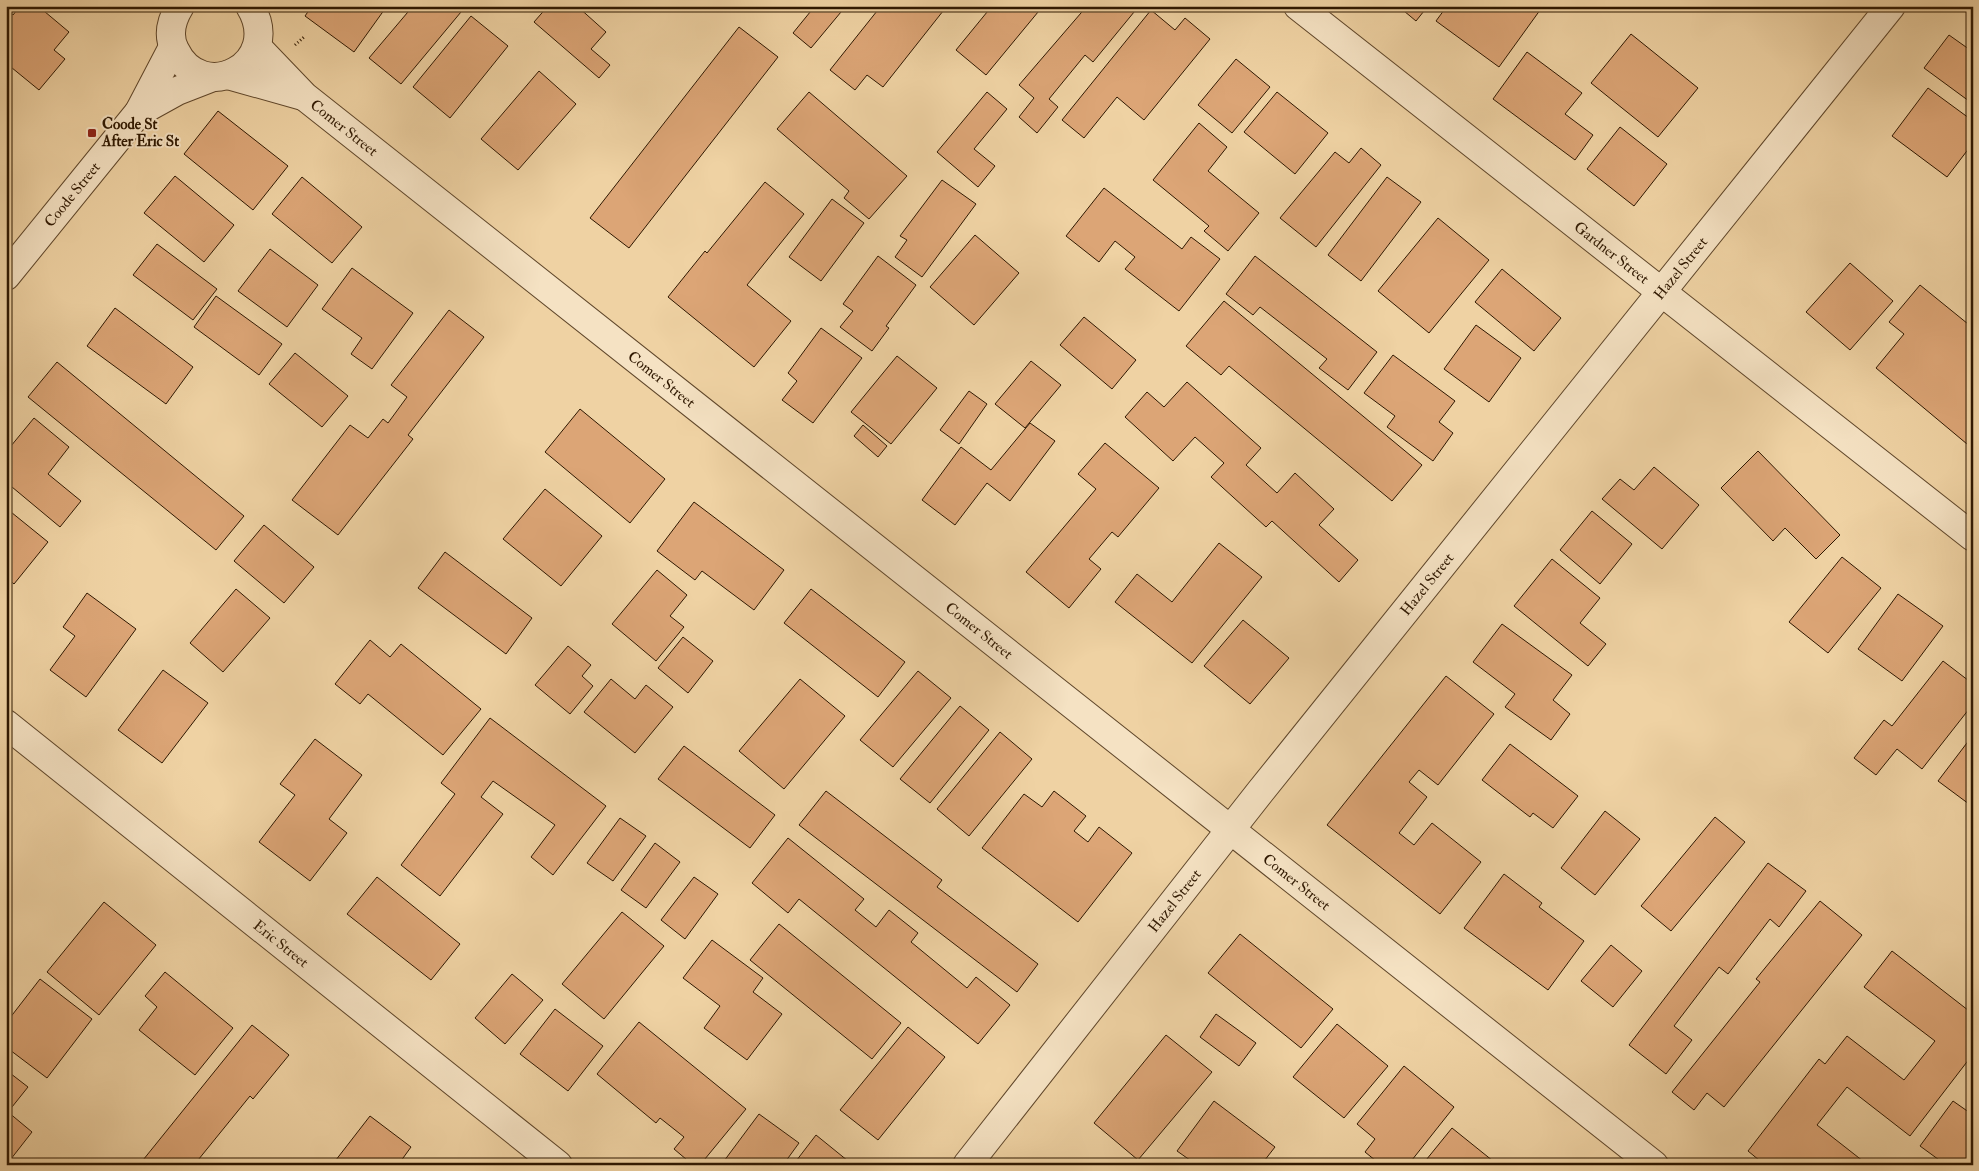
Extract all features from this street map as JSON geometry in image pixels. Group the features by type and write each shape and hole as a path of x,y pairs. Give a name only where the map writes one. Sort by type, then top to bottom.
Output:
{"street":[{"name":"Gardner Street","path":"1298,6 1973,537"},
{"name":"Hazel Street","path":"967,1165 1229,830 1891,6"},
{"path":"255,9 259,37 257,47"},
{"path":"173,10 171,32 173,47"},
{"name":"Coode Street","path":"6,276 139,112 173,47"},
{"name":"Comer Street","path":"173,47 179,59 188,68 200,75 221,76 304,96"},
{"name":"Coode Street","path":"139,112 177,91 240,69 251,60 257,47"},
{"name":"Comer Street","path":"257,47 304,96 1654,1165"},
{"name":"Eric Street","path":"6,724 558,1165"}],"building":[{"path":"20,6 38,6 69,32 54,50 65,59 39,90 6,63 6,9 13,15"},
{"path":"312,6 387,6 354,52 305,16"},
{"path":"413,6 466,6 401,84 369,58"},
{"path":"548,6 577,6 606,32 591,49 610,65 599,78 534,22"},
{"path":"815,6 846,6 811,48 793,33"},
{"path":"881,6 947,6 883,87 867,75 855,90 830,70"},
{"path":"992,6 1043,6 986,75 956,50"},
{"path":"1087,6 1139,6 1093,62 1085,55 1049,99 1058,107 1037,133 1019,117 1034,98 1019,85"},
{"path":"1398,6 1428,6 1416,21"},
{"path":"1447,6 1462,6 1465,8 1466,6 1543,6 1499,67 1436,21"},
{"path":"1151,10 1175,30 1185,18 1210,39 1144,120 1117,97 1084,138 1062,120"},
{"path":"471,16 508,46 450,118 413,87"},
{"path":"739,27 778,57 629,248 590,218"},
{"path":"1631,34 1698,88 1658,137 1591,83"},
{"path":"1949,35 1973,52 1973,104 1924,68"},
{"path":"1527,52 1582,93 1565,114 1593,135 1575,160 1493,99"},
{"path":"1236,59 1270,87 1232,133 1198,105"},
{"path":"539,71 576,104 518,170 481,139"},
{"path":"1928,88 1973,121 1973,143 1947,177 1892,136"},
{"path":"809,92 907,176 869,219 844,198 849,191 777,129"},
{"path":"987,92 1007,109 974,149 995,166 978,187 937,152"},
{"path":"1277,92 1328,133 1295,174 1244,132"},
{"path":"218,111 288,166 253,210 184,154"},
{"path":"1199,123 1227,147 1208,171 1259,213 1228,251 1204,231 1209,226 1153,180"},
{"path":"1620,127 1667,164 1634,206 1587,169"},
{"path":"1361,148 1381,165 1316,247 1280,218 1335,152 1349,163"},
{"path":"175,176 234,225 204,262 144,213"},
{"path":"302,177 362,227 332,263 272,214"},
{"path":"1387,177 1421,202 1361,281 1328,255"},
{"path":"942,180 976,204 922,277 895,257 907,240 900,236"},
{"path":"765,182 804,214 747,285 791,321 754,367 668,297"},
{"path":"1104,188 1182,249 1191,237 1220,259 1179,311 1125,269 1135,257 1115,241 1099,262 1066,236"},
{"path":"832,199 864,223 821,281 789,257"},
{"path":"1438,218 1489,260 1429,333 1378,291"},
{"path":"975,235 1019,273 974,325 930,287"},
{"path":"157,244 217,289 193,320 133,275"},
{"path":"270,249 318,285 287,327 238,291"},
{"path":"878,256 916,285 886,326 889,328 872,351 840,327 853,311 843,304"},
{"path":"1255,256 1377,352 1348,390 1319,368 1327,359 1260,307 1253,315 1226,294"},
{"path":"1850,263 1893,301 1850,350 1806,312"},
{"path":"352,268 413,313 372,369 351,354 362,338 322,309"},
{"path":"1502,269 1561,318 1534,351 1475,302"},
{"path":"1920,285 1973,328 1973,346 1969,351 1973,354 1973,438 1967,444 1876,368 1904,334 1889,322"},
{"path":"216,296 282,344 259,375 194,327"},
{"path":"1224,301 1422,465 1392,501 1229,366 1221,375 1186,346"},
{"path":"115,308 193,367 166,404 87,346"},
{"path":"449,310 484,337 408,435 413,439 338,535 292,500 350,425 368,438 383,419 388,423 407,397 391,385"},
{"path":"1084,317 1136,360 1112,389 1060,345"},
{"path":"1476,325 1521,358 1489,402 1444,369"},
{"path":"821,328 862,358 813,423 782,400 797,381 788,373"},
{"path":"295,353 348,396 322,427 269,384"},
{"path":"1393,355 1455,401 1439,422 1453,433 1433,461 1387,427 1395,416 1364,393"},
{"path":"897,356 937,388 891,444 851,412"},
{"path":"1031,361 1061,385 1025,428 995,404"},
{"path":"57,362 244,516 216,550 28,397"},
{"path":"1187,382 1261,448 1246,465 1277,493 1295,473 1334,509 1319,525 1358,560 1339,582 1272,521 1266,527 1211,477 1224,463 1195,437 1173,461 1125,417 1147,392 1164,407"},
{"path":"969,391 987,404 959,444 940,430"},
{"path":"580,409 665,479 630,523 545,452"},
{"path":"34,418 69,447 48,474 81,501 60,527 6,482 6,452"},
{"path":"1030,423 1055,441 1010,501 987,483 955,525 922,500 961,447 991,470"},
{"path":"863,425 887,446 878,457 854,436"},
{"path":"1105,443 1159,488 1118,537 1112,532 1089,559 1101,569 1069,608 1026,572 1096,489 1078,474"},
{"path":"1758,451 1840,535 1816,559 1785,528 1773,541 1721,488"},
{"path":"1654,467 1699,505 1662,549 1602,499 1620,479 1634,490"},
{"path":"545,489 602,536 561,586 503,539"},
{"path":"694,502 784,570 754,610 702,571 695,580 657,551"},
{"path":"6,508 48,542 14,584 6,577"},
{"path":"1592,511 1632,544 1600,584 1560,550"},
{"path":"264,525 314,567 284,603 234,561"},
{"path":"1219,543 1262,577 1192,663 1115,602 1137,574 1172,602"},
{"path":"445,552 532,618 506,654 418,588"},
{"path":"1842,557 1881,588 1828,653 1789,622"},
{"path":"1552,559 1600,598 1580,623 1606,644 1588,666 1514,606"},
{"path":"657,570 687,595 670,616 684,627 656,661 612,624"},
{"path":"236,589 270,618 223,672 190,643"},
{"path":"811,589 905,662 878,697 784,623"},
{"path":"87,593 136,629 86,697 50,670 75,636 63,627"},
{"path":"1898,594 1943,626 1902,681 1858,649"},
{"path":"1243,620 1289,658 1250,704 1204,666"},
{"path":"1502,624 1572,675 1553,700 1570,714 1551,740 1505,707 1515,694 1473,662"},
{"path":"683,637 713,661 688,693 658,668"},
{"path":"370,640 390,657 401,644 481,709 443,755 368,694 360,704 335,684"},
{"path":"568,646 591,665 582,676 593,686 570,714 535,685"},
{"path":"1943,661 1973,684 1973,704 1922,769 1897,749 1876,775 1854,758 1884,720 1892,726"},
{"path":"163,670 208,703 162,763 118,730"},
{"path":"918,671 951,698 893,767 860,740"},
{"path":"1446,676 1494,714 1438,785 1419,770 1409,782 1427,797 1399,833 1414,845 1432,823 1481,862 1440,914 1327,825"},
{"path":"611,679 635,699 646,685 673,707 635,753 584,712"},
{"path":"800,679 845,716 784,789 739,751"},
{"path":"960,706 989,730 930,803 900,779"},
{"path":"490,718 606,806 553,875 531,857 555,825 493,781 481,797 503,814 440,896 401,865 455,794 441,783"},
{"path":"1000,732 1032,759 969,836 937,809"},
{"path":"1973,735 1973,807 1938,781"},
{"path":"315,739 362,775 329,819 347,833 310,881 259,842 295,795 280,784"},
{"path":"1510,744 1578,796 1553,828 1533,813 1530,817 1482,780"},
{"path":"684,746 775,815 750,848 658,779"},
{"path":"826,791 942,880 937,887 1038,964 1017,992 799,825"},
{"path":"1054,791 1086,816 1074,831 1088,842 1099,827 1132,853 1078,922 982,848 1024,794 1042,807"},
{"path":"1605,811 1640,839 1595,895 1561,868"},
{"path":"1715,817 1745,842 1671,931 1641,906"},
{"path":"620,818 646,836 613,881 587,863"},
{"path":"788,838 864,899 855,910 876,927 889,910 918,933 911,942 967,988 976,977 1010,1005 978,1044 799,899 788,913 752,883"},
{"path":"655,843 680,862 646,908 621,890"},
{"path":"1768,863 1806,891 1779,927 1770,919 1728,974 1719,967 1674,1026 1692,1040 1666,1074 1629,1045"},
{"path":"1504,874 1542,903 1539,907 1584,941 1548,990 1464,928"},
{"path":"377,877 460,944 431,980 347,914"},
{"path":"694,877 718,894 685,939 661,920"},
{"path":"1820,901 1862,935 1724,1107 1707,1093 1694,1110 1672,1092 1760,982 1756,979"},
{"path":"104,902 156,945 99,1015 47,972"},
{"path":"622,912 664,946 604,1019 562,984"},
{"path":"779,924 901,1023 872,1059 750,960"},
{"path":"1240,934 1333,1009 1301,1048 1208,973"},
{"path":"712,940 763,978 753,992 782,1014 747,1060 704,1028 720,1006 683,978"},
{"path":"1611,945 1642,971 1613,1007 1581,981"},
{"path":"1892,951 1973,1014 1973,1054 1910,1136 1847,1087 1817,1125 1868,1165 1765,1165 1748,1151 1819,1059 1825,1064 1847,1036 1904,1080 1935,1041 1864,987"},
{"path":"165,972 233,1028 195,1075 139,1030 157,1007 145,996"},
{"path":"512,974 543,1000 505,1044 475,1018"},
{"path":"40,979 92,1019 47,1078 6,1047 6,1023"},
{"path":"555,1009 603,1046 568,1091 520,1054"},
{"path":"1216,1014 1256,1043 1239,1066 1200,1037"},
{"path":"639,1022 746,1109 700,1165 693,1165 674,1149 684,1137 660,1118 656,1123 597,1074"},
{"path":"1337,1024 1388,1066 1344,1118 1293,1077"},
{"path":"252,1025 289,1055 253,1099 250,1096 194,1165 139,1165"},
{"path":"908,1027 945,1057 878,1140 840,1110"},
{"path":"1166,1035 1212,1072 1138,1160 1094,1123"},
{"path":"1404,1066 1454,1107 1408,1165 1381,1165 1365,1152 1375,1139 1357,1124"},
{"path":"6,1070 28,1087 8,1112 32,1132 7,1164"},
{"path":"1214,1101 1275,1147 1261,1165 1197,1165 1177,1151"},
{"path":"1953,1101 1973,1115 1973,1165 1946,1165 1920,1146"},
{"path":"759,1114 799,1143 783,1165 721,1165"},
{"path":"370,1116 411,1147 398,1165 332,1165"},
{"path":"1452,1128 1498,1165 1422,1165"},
{"path":"816,1135 853,1165 793,1165"}],"place":[{"name":"Coode St After Eric St","path":"92,133"}]}
